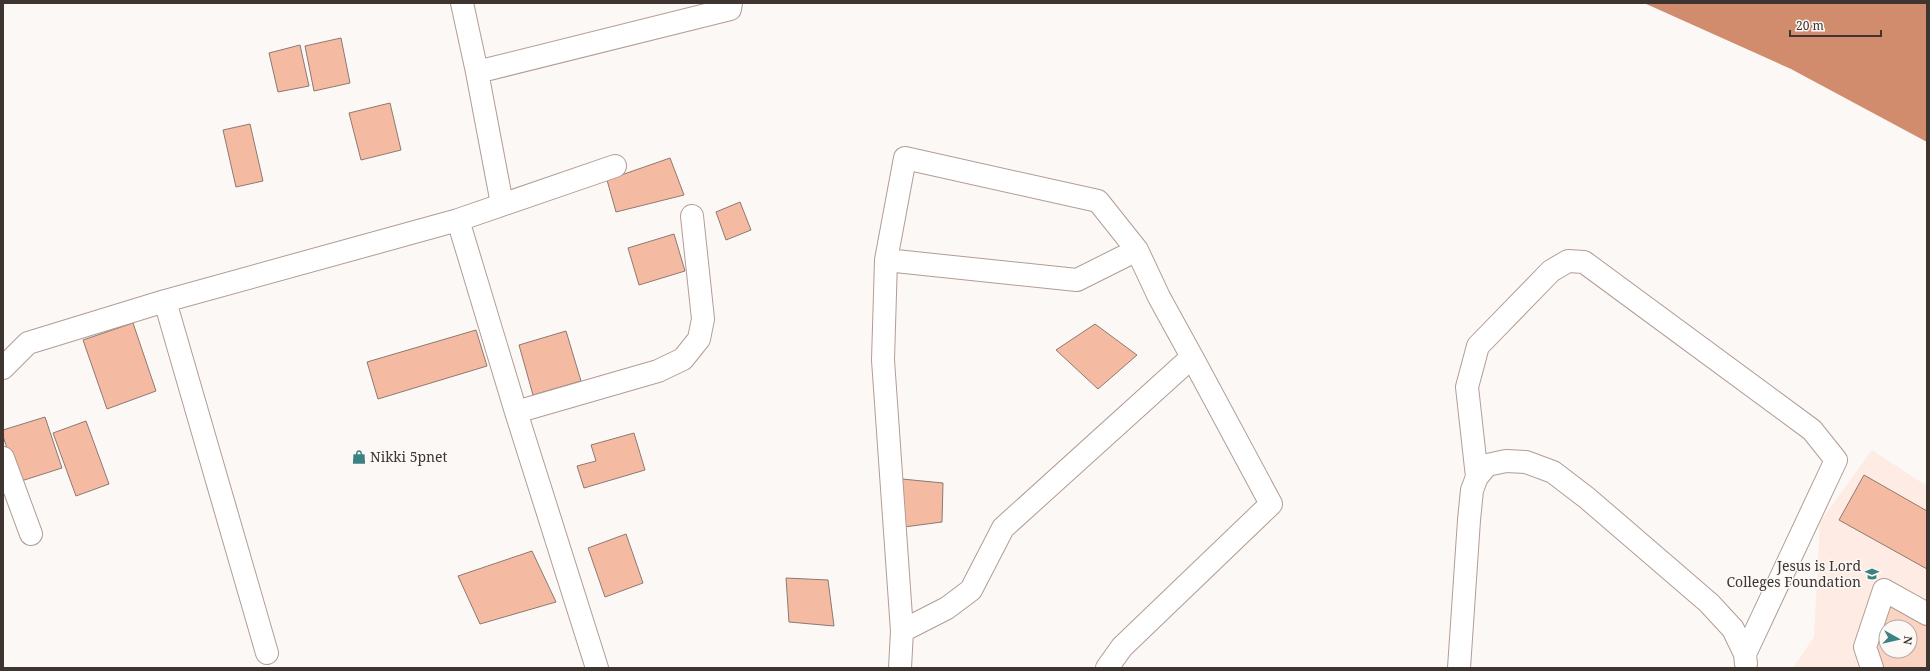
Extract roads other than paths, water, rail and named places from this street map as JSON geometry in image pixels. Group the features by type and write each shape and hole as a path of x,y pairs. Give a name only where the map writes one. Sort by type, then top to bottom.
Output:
{"street":[{"path":"462,3 477,72 502,204"},
{"path":"477,72 730,9 731,3"},
{"path":"900,668 902,632 883,360 886,260 904,158 1098,201 1137,250 1159,297 1270,504 1122,647 1107,668"},
{"path":"3,368 28,343 166,301 458,220 615,166"},
{"path":"516,412 658,370 683,359 699,339 703,319 692,216"},
{"path":"458,220 516,412 597,668"},
{"path":"886,260 1077,280 1137,250"},
{"path":"1477,477 1467,387 1478,346 1551,272 1568,261 1584,262 1812,430 1836,460 1746,661"},
{"path":"166,301 267,653"},
{"path":"902,632 947,608 971,590 1003,528 1192,357"},
{"path":"3,458 31,534"},
{"path":"1459,668 1472,490 1477,477 1487,465 1506,461 1526,462 1553,472 1587,498 1709,602 1733,629 1746,661"},
{"path":"1872,668 1865,646 1884,590 1927,614"}],"place":[{"name":"Nikki 5pnet","path":"359,457"},
{"name":"Jesus is Lord Colleges Foundation","path":"1872,574"}]}
